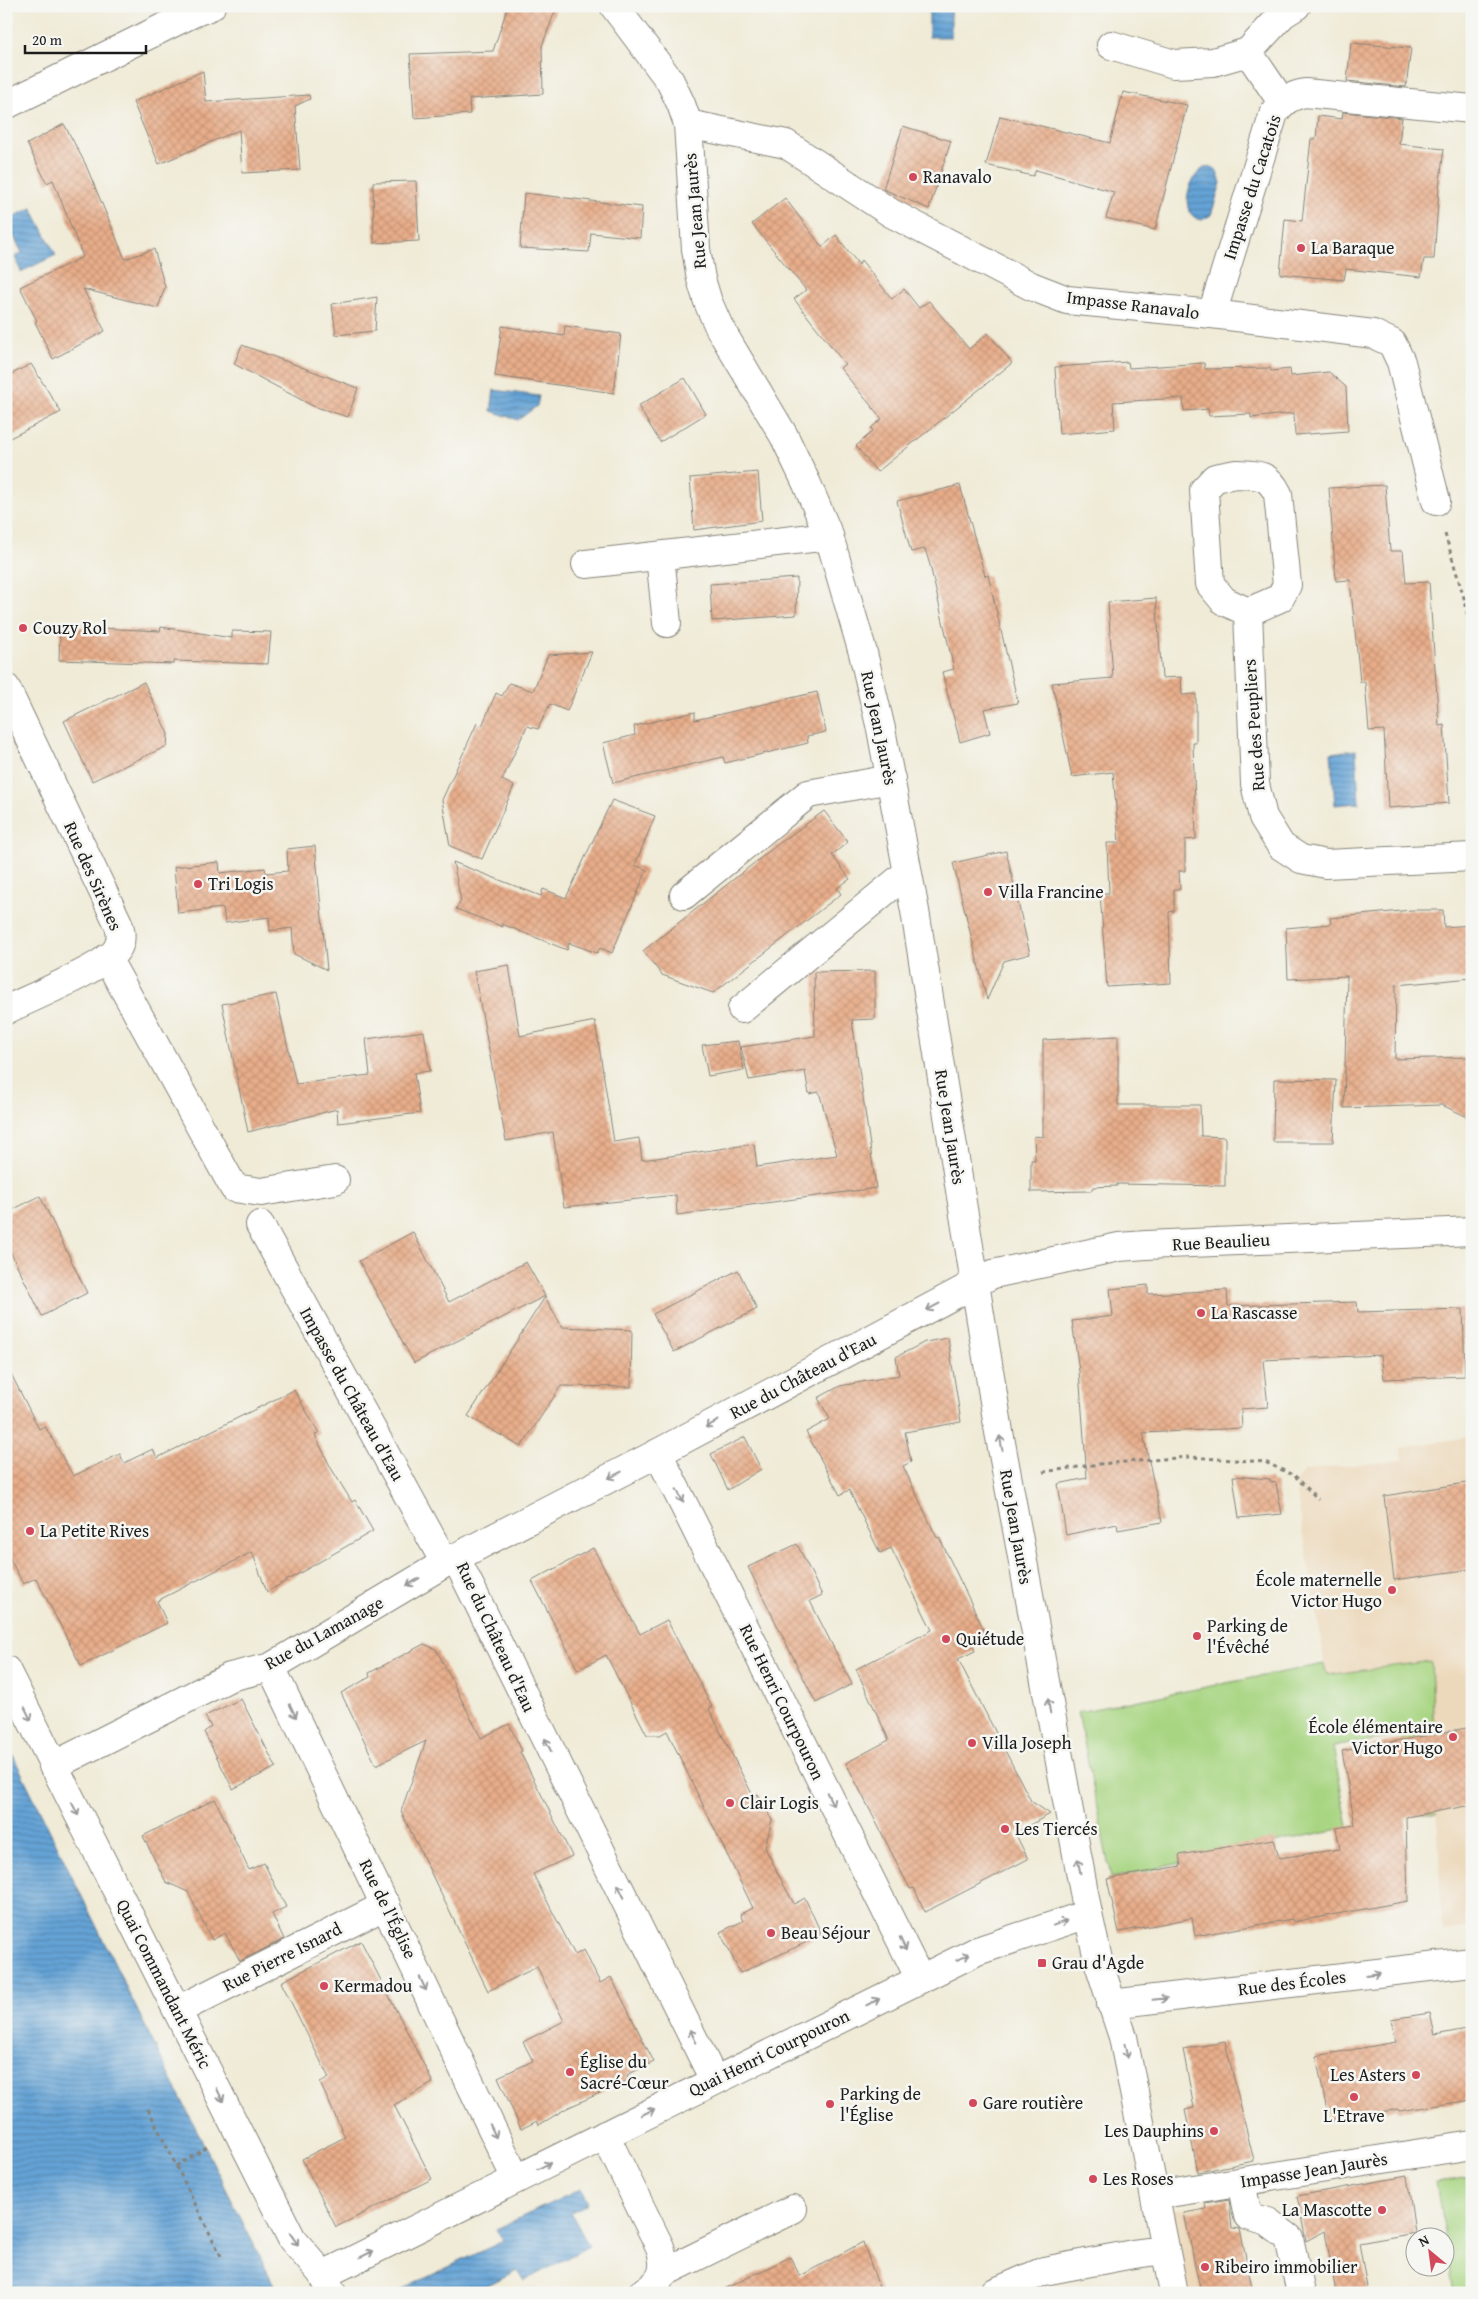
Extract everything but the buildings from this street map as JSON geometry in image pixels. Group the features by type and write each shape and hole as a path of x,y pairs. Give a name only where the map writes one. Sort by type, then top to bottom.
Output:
{"street":[{"path":"6,105 193,13 211,6"},
{"name":"Rue Jean Jaurès","path":"614,6 670,81 688,124 696,249 708,302 718,327 784,436 829,536 863,653 891,779 1007,1476 1088,1914 1111,2004 1123,2037 1174,2293"},
{"path":"1111,45 1174,64 1213,62 1248,52 1283,14 1296,6"},
{"path":"1248,52 1282,102"},
{"name":"Impasse du Cacatois","path":"1212,314 1274,113 1282,102 1293,96 1306,93 1472,109"},
{"name":"Impasse Ranavalo","path":"688,124 786,144 891,213 1031,286 1067,300 1212,314 1373,334 1392,343 1402,362 1436,501"},
{"path":"1236,474 1263,476 1273,484 1278,494 1287,584 1280,598 1248,612 1224,601 1210,584 1204,490 1215,478 1236,474"},
{"path":"586,564 829,536"},
{"path":"660,556 667,623"},
{"name":"Rue des Peupliers","path":"1248,612 1256,784 1263,817 1281,846 1301,860 1326,864 1472,857"},
{"name":"Rue des Sirènes","path":"6,688 118,923 120,941 117,950 97,966 6,1010"},
{"path":"684,895 808,794 891,779"},
{"path":"742,1009 907,873"},
{"path":"107,958 234,1188 261,1192 335,1180"},
{"name":"Impasse du Château d'Eau","path":"260,1225 450,1560"},
{"name":"Rue Beaulieu","path":"976,1285 993,1274 1119,1247 1472,1231"},
{"name":"Rue du Château d'Eau","path":"714,2080 450,1560 658,1453 976,1285"},
{"name":"Rue Henri Courpouron","path":"658,1453 920,1978"},
{"name":"Rue du Lamanage","path":"53,1766 230,1677 271,1667 450,1560"},
{"name":"Rue de l'Église","path":"271,1667 516,2179"},
{"name":"Quai Commandant Méric","path":"6,1670 292,2239 328,2284"},
{"name":"Rue Pierre Isnard","path":"178,2010 386,1905"},
{"name":"Quai Henri Courpouron","path":"328,2284 516,2179 920,1978 977,1951 1088,1914"},
{"name":"Rue des Écoles","path":"1111,2004 1472,1962"},
{"path":"605,2134 660,2247 664,2259 663,2273"},
{"name":"Impasse Jean Jaurès","path":"1156,2195 1472,2145"},
{"path":"1241,2182 1248,2216 1268,2222 1289,2238 1301,2293"},
{"path":"642,2293 651,2288 663,2273 793,2209"},
{"path":"993,2293 1044,2271 1133,2254 1165,2250"}],"path":[{"path":"1436,501 1464,598 1472,638"},
{"path":"1007,1476 1100,1464 1189,1457 1265,1462 1295,1476 1318,1500"},
{"path":"148,2109 221,2256"},
{"path":"176,2166 214,2144"}],"shaded area":[{"name":"École maternelle Victor Hugo","path":"1472,1436 1472,1927 1442,1931 1431,1662 1327,1675 1295,1483 1304,1470 1402,1460 1401,1448"},
{"path":"1219,2202 1237,2293 1189,2293 1171,2210"}],"green space":[{"path":"1431,1661 1437,1814 1417,1814 1401,1735 1333,1747 1348,1827 1111,1878 1078,1712 1324,1664 1327,1675"},
{"path":"1472,2177 1472,2293 1454,2293 1451,2276 1456,2276 1456,2226 1444,2226 1437,2182"}],"water":[{"path":"929,6 951,6 951,37 929,37"},
{"path":"1207,167 1216,169 1221,183 1211,215 1202,220 1194,217 1189,211 1187,203 1188,194 1195,176"},
{"path":"32,208 56,255 21,272 15,257 22,253 6,220"},
{"path":"494,390 539,396 537,406 518,420 491,411"},
{"path":"1356,750 1359,803 1335,805 1331,753"},
{"path":"6,1741 148,2032 278,2293 6,2293"},
{"path":"581,2189 588,2203 571,2213 589,2246 524,2281 517,2270 473,2293 394,2293 503,2241 496,2229"}],"place":[{"name":"Ranavalo","path":"913,177"},
{"name":"La Baraque","path":"1301,248"},
{"name":"Couzy Rol","path":"23,628"},
{"name":"Tri Logis","path":"198,884"},
{"name":"Villa Francine","path":"988,892"},
{"name":"La Rascasse","path":"1201,1313"},
{"name":"La Petite Rives","path":"30,1531"},
{"name":"École maternelle Victor Hugo","path":"1392,1590"},
{"name":"Parking de l'Évêché","path":"1197,1636"},
{"name":"Quiétude","path":"946,1639"},
{"name":"École élémentaire Victor Hugo","path":"1453,1737"},
{"name":"Villa Joseph","path":"972,1743"},
{"name":"Clair Logis","path":"730,1803"},
{"name":"Les Tiercés","path":"1005,1829"},
{"name":"Beau Séjour","path":"771,1933"},
{"name":"Grau d'Agde","path":"1042,1963"},
{"name":"Kermadou","path":"324,1986"},
{"name":"Église du Sacré-Cœur","path":"570,2072"},
{"name":"Les Asters","path":"1416,2075"},
{"name":"L'Etrave","path":"1354,2097"},
{"name":"Gare routière","path":"973,2103"},
{"name":"Parking de l'Église","path":"830,2104"},
{"name":"Les Dauphins","path":"1214,2131"},
{"name":"Les Roses","path":"1093,2179"},
{"name":"La Mascotte","path":"1382,2210"},
{"name":"Ribeiro immobilier","path":"1205,2267"}]}
